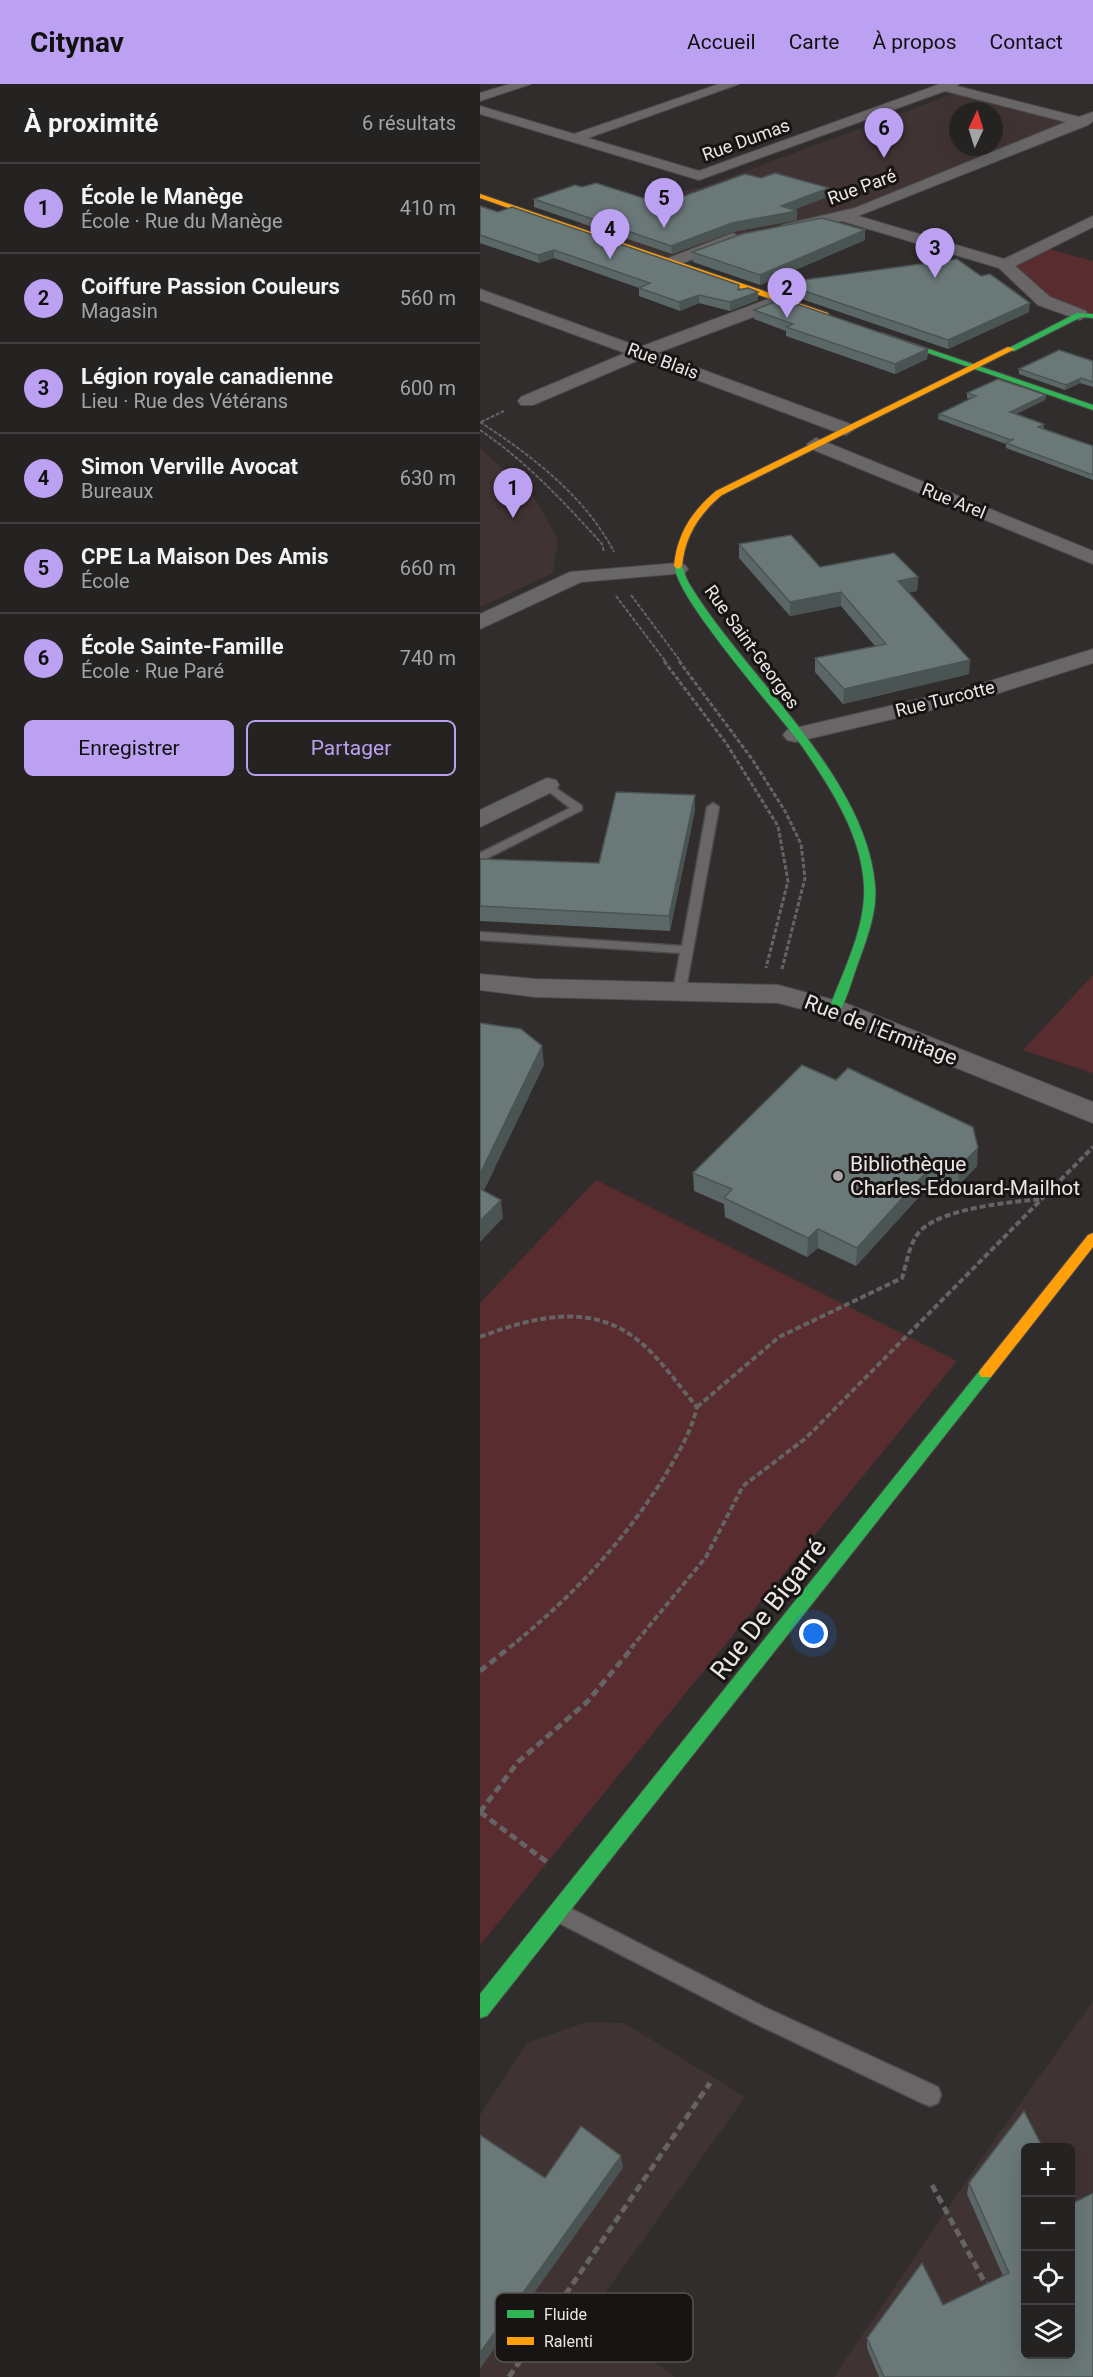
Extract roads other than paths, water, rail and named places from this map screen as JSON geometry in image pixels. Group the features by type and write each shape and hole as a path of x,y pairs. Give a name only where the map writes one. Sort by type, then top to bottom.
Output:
{"street":[{"path":"480,97 524,84"},
{"path":"575,138 732,84"},
{"path":"948,86 1093,124"},
{"name":"Rue Dumas","path":"480,110 699,176 948,86"},
{"name":"Rue Paré","path":"775,230 845,217 1093,116"},
{"path":"480,196 839,319"},
{"path":"845,217 1005,265 1044,301 1087,316"},
{"path":"1005,265 1093,222"},
{"path":"672,262 746,235"},
{"name":"Rue Blais","path":"480,294 846,429"},
{"path":"527,401 641,353 782,300"},
{"path":"480,622 577,576 678,568 685,533 710,501 846,429 973,367 1087,316"},
{"path":"872,331 1093,408"},
{"name":"Rue Arel","path":"816,444 1093,558"},
{"name":"Rue Saint-Georges","path":"678,568 697,606 795,735 850,815 861,840 869,869 868,901 863,924 835,1009"},
{"name":"Rue Turcotte","path":"795,735 978,692 1093,656"},
{"path":"480,820 547,785"},
{"name":"Rue de l'Ermitage","path":"480,982 535,988 769,993 835,1009 1093,1113"},
{"name":"Rue De Bigarré","path":"480,2009 1093,1238"}],"lane":[{"path":"480,858 579,808 547,785"},
{"path":"680,991 713,807"},
{"path":"480,936 687,951"},
{"path":"558,1911 757,2014 930,2095"}],"place":[{"name":"École Sainte-Famille","path":"884,158"},
{"name":"CPE La Maison Des Amis","path":"664,228"},
{"name":"Simon Verville Avocat","path":"610,259"},
{"name":"Légion royale canadienne","path":"935,278"},
{"name":"Coiffure Passion Couleurs","path":"787,318"},
{"name":"École le Manège","path":"513,518"},
{"name":"Bibliothèque Charles-Edouard-Mailhot","path":"838,1176"}]}
